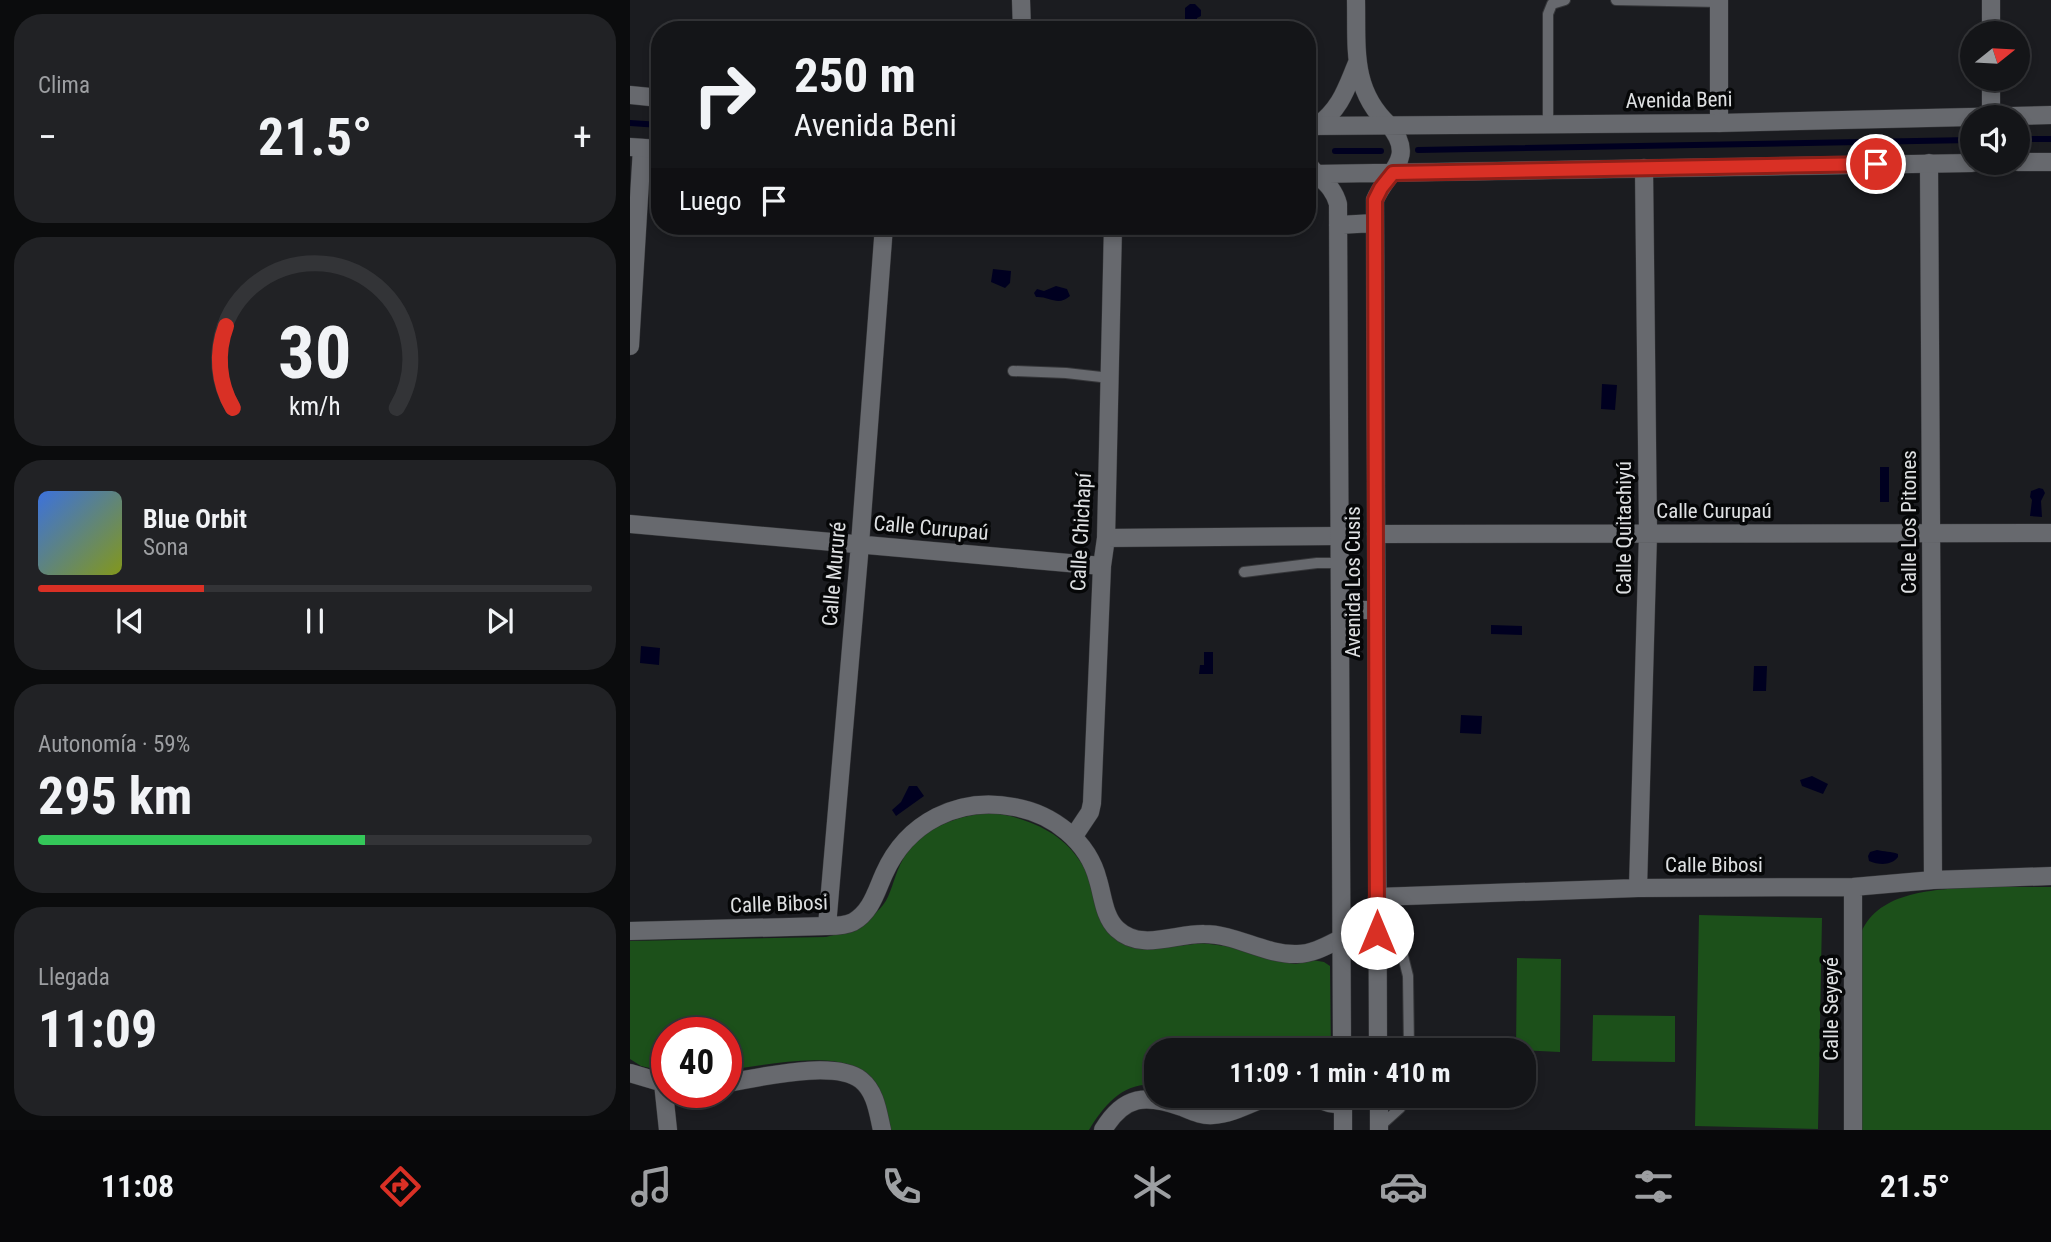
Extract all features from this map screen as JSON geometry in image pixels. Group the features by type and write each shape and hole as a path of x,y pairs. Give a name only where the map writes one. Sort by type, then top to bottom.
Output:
{"street":[{"path":"1021,0 1022,21"},
{"path":"1356,0 1357,63 1368,100 1389,125"},
{"path":"1991,0 1991,21"},
{"path":"1719,1 1719,123"},
{"path":"1316,125 1329,117 1342,100 1357,63"},
{"path":"630,95 651,97"},
{"name":"Avenida Beni","path":"2030,115 2051,115"},
{"name":"Avenida Beni","path":"1316,129 1389,125 1719,123 1960,117"},
{"name":"Avenida Los Cusis","path":"1378,1038 1375,200 1399,161 1397,136 1389,125"},
{"path":"630,346 644,148"},
{"path":"2030,162 2051,162"},
{"name":"Calle Los Pitones","path":"1929,163 1933,880"},
{"path":"1316,170 1393,173 1960,163"},
{"name":"Calle Quitachiyú","path":"1638,888 1648,534 1644,169"},
{"name":"Avenida Los Cusis","path":"1316,174 1325,180 1334,192 1338,204 1342,1038"},
{"path":"1338,225 1375,223"},
{"name":"Calle Mururé","path":"827,926 883,235"},
{"name":"Calle Chichapí","path":"1073,836 1090,811 1092,803 1102,566 1106,538 1113,235"},
{"name":"Calle Curupaú","path":"630,524 1102,566"},
{"name":"Calle Curupaú","path":"1376,534 2051,533"},
{"path":"1106,538 1339,536"},
{"path":"1340,610 1376,610"},
{"name":"Calle Bibosi","path":"630,931 827,926 854,922 874,899 892,859 923,826 959,807 994,804 1026,810 1051,821 1073,836 1093,865 1108,916 1114,926 1132,937 1158,940 1207,934 1266,950 1297,954 1310,952 1342,938"},
{"name":"Calle Bibosi","path":"1377,897 1638,888 1853,887 1933,880 2051,876"},
{"name":"Calle Seyeyé","path":"1853,887 1853,1130"},
{"path":"742,1081 826,1069 850,1074 862,1081 874,1098 882,1130"},
{"path":"630,1073 651,1080"},
{"path":"1103,1130 1115,1112 1125,1105 1144,1099"},
{"path":"667,1108 668,1130"},
{"path":"1183,1108 1212,1115 1238,1108"},
{"path":"1343,1108 1343,1130"},
{"path":"1379,1108 1379,1128"}],"lane":[{"path":"1548,124 1548,14 1552,4 1565,0"},
{"path":"1616,0 1719,1"},
{"path":"1013,371 1110,378"},
{"path":"1244,572 1317,563 1340,564"},
{"path":"1377,933 1403,956 1408,976 1409,1038"},
{"path":"1379,1128 1400,1108"}],"green space":[{"path":"990,812 1030,822 1054,835 1074,853 1096,892 1136,947 1154,949 1202,943 1247,949 1277,961 1296,964 1312,960 1324,962 1330,966 1331,1038 1144,1038 1144,1085 1117,1096 1089,1130 890,1130 876,1083 863,1071 847,1064 806,1060 742,1068 742,1017 651,1017 651,1068 630,1059 630,941 826,937 842,932 864,922 883,905 900,865 916,842 938,827 963,817"},
{"path":"2051,887 2051,1130 1862,1130 1861,933 1869,919 1895,900 1943,889"},
{"path":"1699,915 1822,918 1818,1129 1695,1126"},
{"path":"1517,958 1561,959 1560,1052 1536,1051 1536,1038 1516,1038"},
{"path":"1593,1015 1675,1016 1675,1062 1592,1061"}],"water":[{"path":"1195,4 1201,10 1201,16 1197,21 1185,21 1185,8"},
{"path":"993,269 1011,271 1010,283 1005,288 991,282"},
{"path":"1056,286 1067,289 1070,296 1057,301 1036,297 1034,293 1037,289 1044,291"},
{"path":"1602,384 1617,385 1615,410 1601,409"},
{"path":"1880,467 1889,467 1889,502 1880,502"},
{"path":"2039,488 2045,493 2041,501 2042,517 2030,516 2031,491"},
{"path":"1491,625 1522,626 1522,635 1491,634"},
{"path":"641,646 660,648 659,665 640,663"},
{"path":"1204,652 1213,652 1213,674 1199,674 1200,665 1204,665"},
{"path":"1754,666 1767,666 1766,691 1753,691"},
{"path":"1461,715 1482,716 1481,734 1460,733"},
{"path":"1812,776 1828,784 1823,794 1802,786 1800,780"},
{"path":"909,786 917,786 924,796 896,816 892,810 901,802"},
{"path":"1877,850 1898,854 1898,857 1885,864 1869,861 1870,852"}],"waterway":[{"path":"630,123 651,124"},
{"path":"2030,139 2051,139"},
{"path":"1418,150 1960,140"},
{"path":"1335,151 1381,151"}],"route":[{"path":"1377,933 1375,200 1385,181 1393,173 1876,164"}]}
